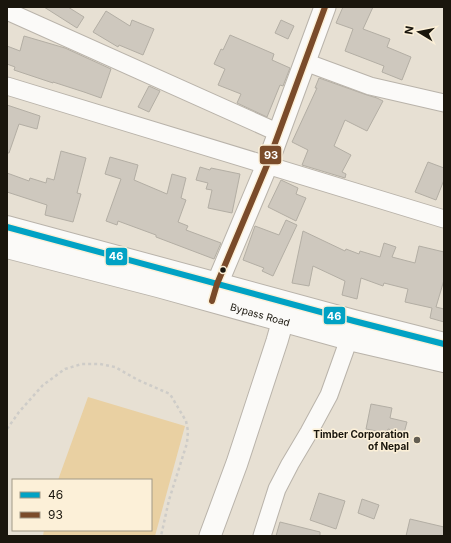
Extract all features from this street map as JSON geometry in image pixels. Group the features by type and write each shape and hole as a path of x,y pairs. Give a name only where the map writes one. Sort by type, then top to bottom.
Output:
{"highway":[{"name":"Bypass Road","path":"7,227 214,292 287,312 349,338 444,362"},
{"name":"Bypass Road","path":"7,247 214,292"},
{"name":"Bypass Road","path":"287,312 354,321 444,344"}],"street":[{"path":"214,292 267,164 325,7"},
{"path":"7,11 279,133"},
{"path":"305,62 370,86 444,103"},
{"path":"7,86 444,219"},
{"path":"210,536 237,463 287,312"},
{"path":"262,536 277,489 329,394 349,338"}],"path":[{"path":"7,429 19,412 43,385 65,369 82,364 100,364 115,367 138,380 170,394 186,421 188,437 169,500 161,536"}],"shaded area":[{"path":"88,397 185,426 155,536 43,536 44,531 152,531 152,479 58,479"}],"building":[{"path":"44,7 68,7 84,17 77,28"},
{"path":"343,7 373,7 363,29 390,39 387,47 411,57 402,80 382,72 384,66 345,51 353,29 336,23"},
{"path":"106,11 130,26 132,20 154,29 143,55 119,45 118,47 93,32"},
{"path":"281,20 294,26 288,39 275,33"},
{"path":"230,35 274,54 272,60 290,68 283,86 280,85 267,117 237,103 241,94 218,85 225,69 214,64"},
{"path":"24,36 65,48 111,69 101,98 14,70 15,67 7,64 7,46 20,51"},
{"path":"319,78 383,101 367,131 345,120 334,146 351,155 342,172 346,174 345,178 302,165 308,150 292,142 317,88 315,88"},
{"path":"149,86 160,91 149,112 138,107"},
{"path":"7,105 40,116 37,129 19,124 9,153 7,153"},
{"path":"61,151 86,158 77,193 81,194 73,222 45,215 47,205 7,192 7,173 29,181 30,178 46,183 47,178 54,180"},
{"path":"110,157 138,165 134,180 167,194 172,174 186,178 181,198 186,200 178,222 188,226 186,230 221,243 214,259 118,221 117,225 106,221 121,179 105,174"},
{"path":"428,162 444,168 444,180 436,200 415,192"},
{"path":"200,167 210,170 211,168 240,174 232,213 208,208 212,190 206,189 208,183 196,180"},
{"path":"281,180 298,188 296,194 306,198 296,221 268,207"},
{"path":"286,220 297,225 273,276 262,271 264,268 243,260 255,226 279,235"},
{"path":"303,231 345,251 346,249 359,254 360,251 380,257 384,243 396,247 392,257 415,263 419,246 444,252 444,280 436,307 444,309 444,322 430,318 432,308 405,302 408,289 384,283 383,286 361,278 357,299 342,295 345,281 313,266 309,286 292,283"},
{"path":"371,404 392,408 390,418 407,422 404,433 388,429 387,433 366,429"},
{"path":"319,493 345,501 336,529 310,520"},
{"path":"362,499 379,505 374,519 358,513"},
{"path":"410,519 444,527 444,536 406,536"},
{"path":"280,522 320,532 320,536 276,536"}],"transit line":[{"name":"93","path":"212,301 217,284 267,165 325,7"},
{"name":"46","path":"7,227 444,344"}],"place":[{"name":"Timber Corporation of Nepal","path":"417,440"}]}
